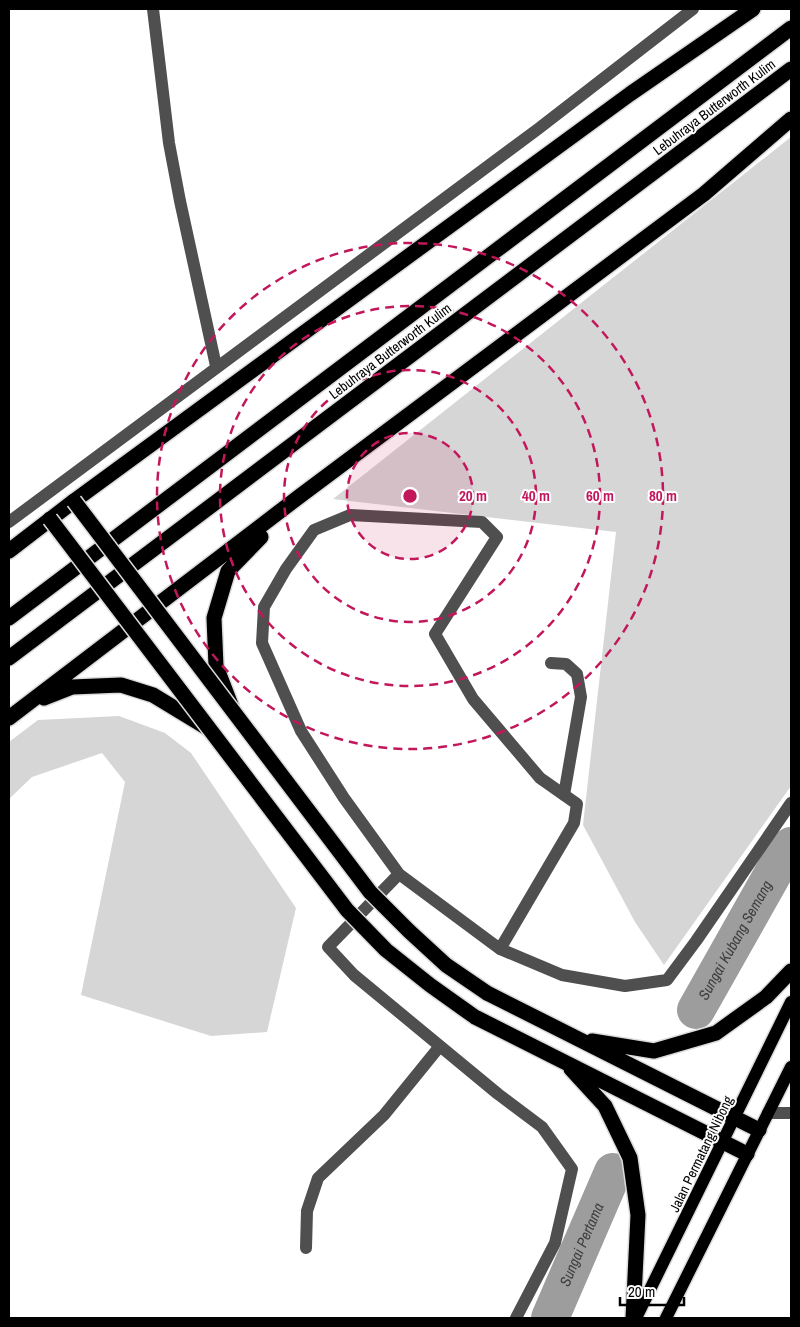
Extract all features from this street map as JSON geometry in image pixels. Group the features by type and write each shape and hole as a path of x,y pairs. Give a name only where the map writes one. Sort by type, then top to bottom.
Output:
{"highway":[{"path":"9,551 74,501 630,94 753,9"},
{"name":"Lebuhraya Butterworth Kulim","path":"9,618 791,28"},
{"name":"Lebuhraya Butterworth Kulim","path":"9,658 791,69"},
{"path":"9,718 300,496 704,194 791,118"},
{"path":"234,712 216,666 214,618 228,570 300,496"},
{"path":"74,501 370,892 409,932 446,965 487,993 759,1130"},
{"path":"50,519 347,910 386,950 430,986 475,1017 747,1154"},
{"path":"27,704 72,687 121,686 153,695 210,730"},
{"path":"578,1039 654,1050 716,1033 766,997 791,971"},
{"path":"566,1063 605,1106 630,1158 638,1215 634,1318"}],"main road":[{"name":"Jalan Permatang Nibong","path":"634,1318 735,1119 791,1002"},
{"path":"666,1318 791,1067"}],"street":[{"path":"153,9 169,144 216,366"},
{"path":"9,522 538,128 693,9"},
{"path":"500,949 574,823 577,804 540,778 472,699 435,634 497,536 482,522 350,515 314,530 286,569 264,607 262,642 301,731 344,798 399,874 500,949 562,975 625,986 667,980 791,803"},
{"path":"551,663 566,664 577,674 581,697 564,794"},
{"path":"399,874 328,947 354,975 542,1127 572,1169 555,1243 516,1318"},
{"path":"306,1248 307,1211 318,1178 384,1115 440,1046"},
{"path":"768,1113 791,1113"}],"shaded area":[{"path":"791,137 791,786 664,965 635,922 583,825 616,532 333,499"},
{"path":"119,716 165,733 191,753 296,908 267,1032 211,1036 81,995 125,782 102,753 32,777 9,799 9,742 38,720"}],"waterway":[{"name":"Sungai Kubang Semang","path":"696,1010 784,854 791,846"},
{"name":"Sungai Pertama","path":"550,1318 613,1172"}]}
